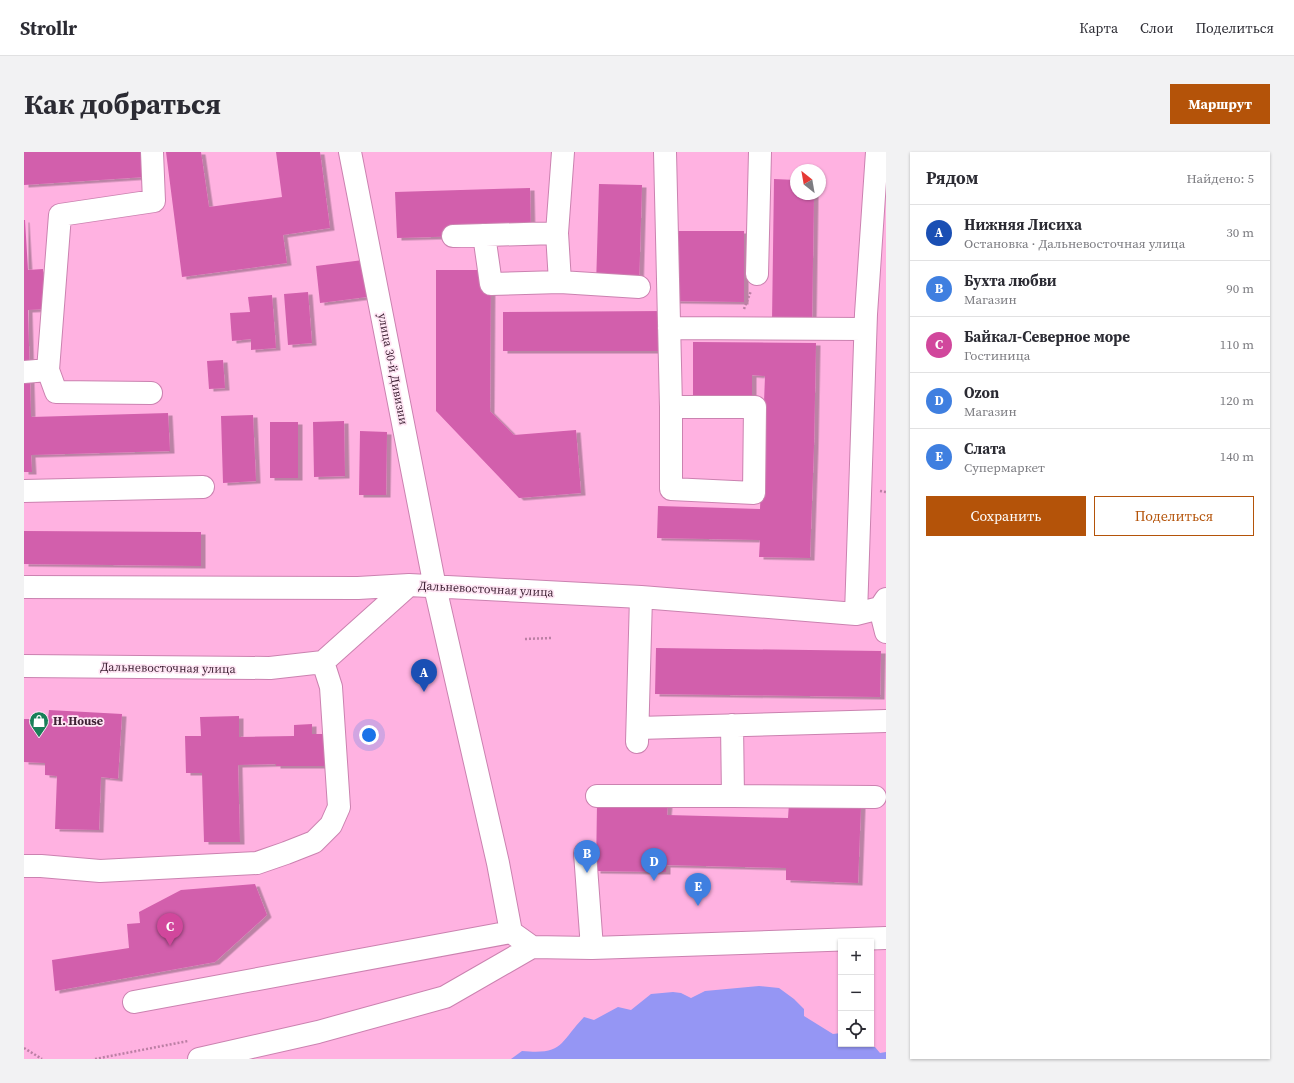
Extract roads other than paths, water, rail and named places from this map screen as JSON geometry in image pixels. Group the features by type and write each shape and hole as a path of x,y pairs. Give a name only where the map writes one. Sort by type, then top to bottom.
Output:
{"street":[{"path":"151,393 56,392 48,370 60,214 154,202 152,152"},
{"name":"улица 30-й Дивизии","path":"350,152 435,587 498,863 511,932"},
{"path":"560,282 557,233 564,152"},
{"path":"665,152 671,407 671,489 754,493 755,407 671,407"},
{"path":"757,274 760,152"},
{"path":"856,614 865,322 877,152"},
{"path":"454,236 557,233"},
{"path":"484,235 490,284 560,282 639,287"},
{"path":"669,328 737,328 865,322"},
{"path":"24,372 48,370"},
{"path":"24,491 203,487"},
{"path":"24,587 358,588 409,586"},
{"name":"Дальневосточная улица","path":"24,666 270,668 323,662 409,586 641,597 856,614 884,605"},
{"path":"641,597 637,735 732,725 886,722"},
{"path":"884,605 886,632"},
{"path":"24,866 100,871 257,862 314,842 331,825 339,807 331,687 323,662"},
{"path":"732,725 733,796"},
{"path":"597,796 875,797"},
{"path":"585,853 592,948"},
{"path":"134,1002 511,932 532,947"},
{"path":"194,1050 318,1032 445,997 532,947 592,948 886,938"}],"place":[{"name":"Нижняя Лисиха","path":"424,692"},
{"name":"H. House","path":"39,738"},
{"name":"Бухта любви","path":"587,873"},
{"name":"Ozon","path":"654,881"},
{"name":"Слата","path":"698,906"},
{"name":"Байкал-Северное море","path":"170,946"}]}
